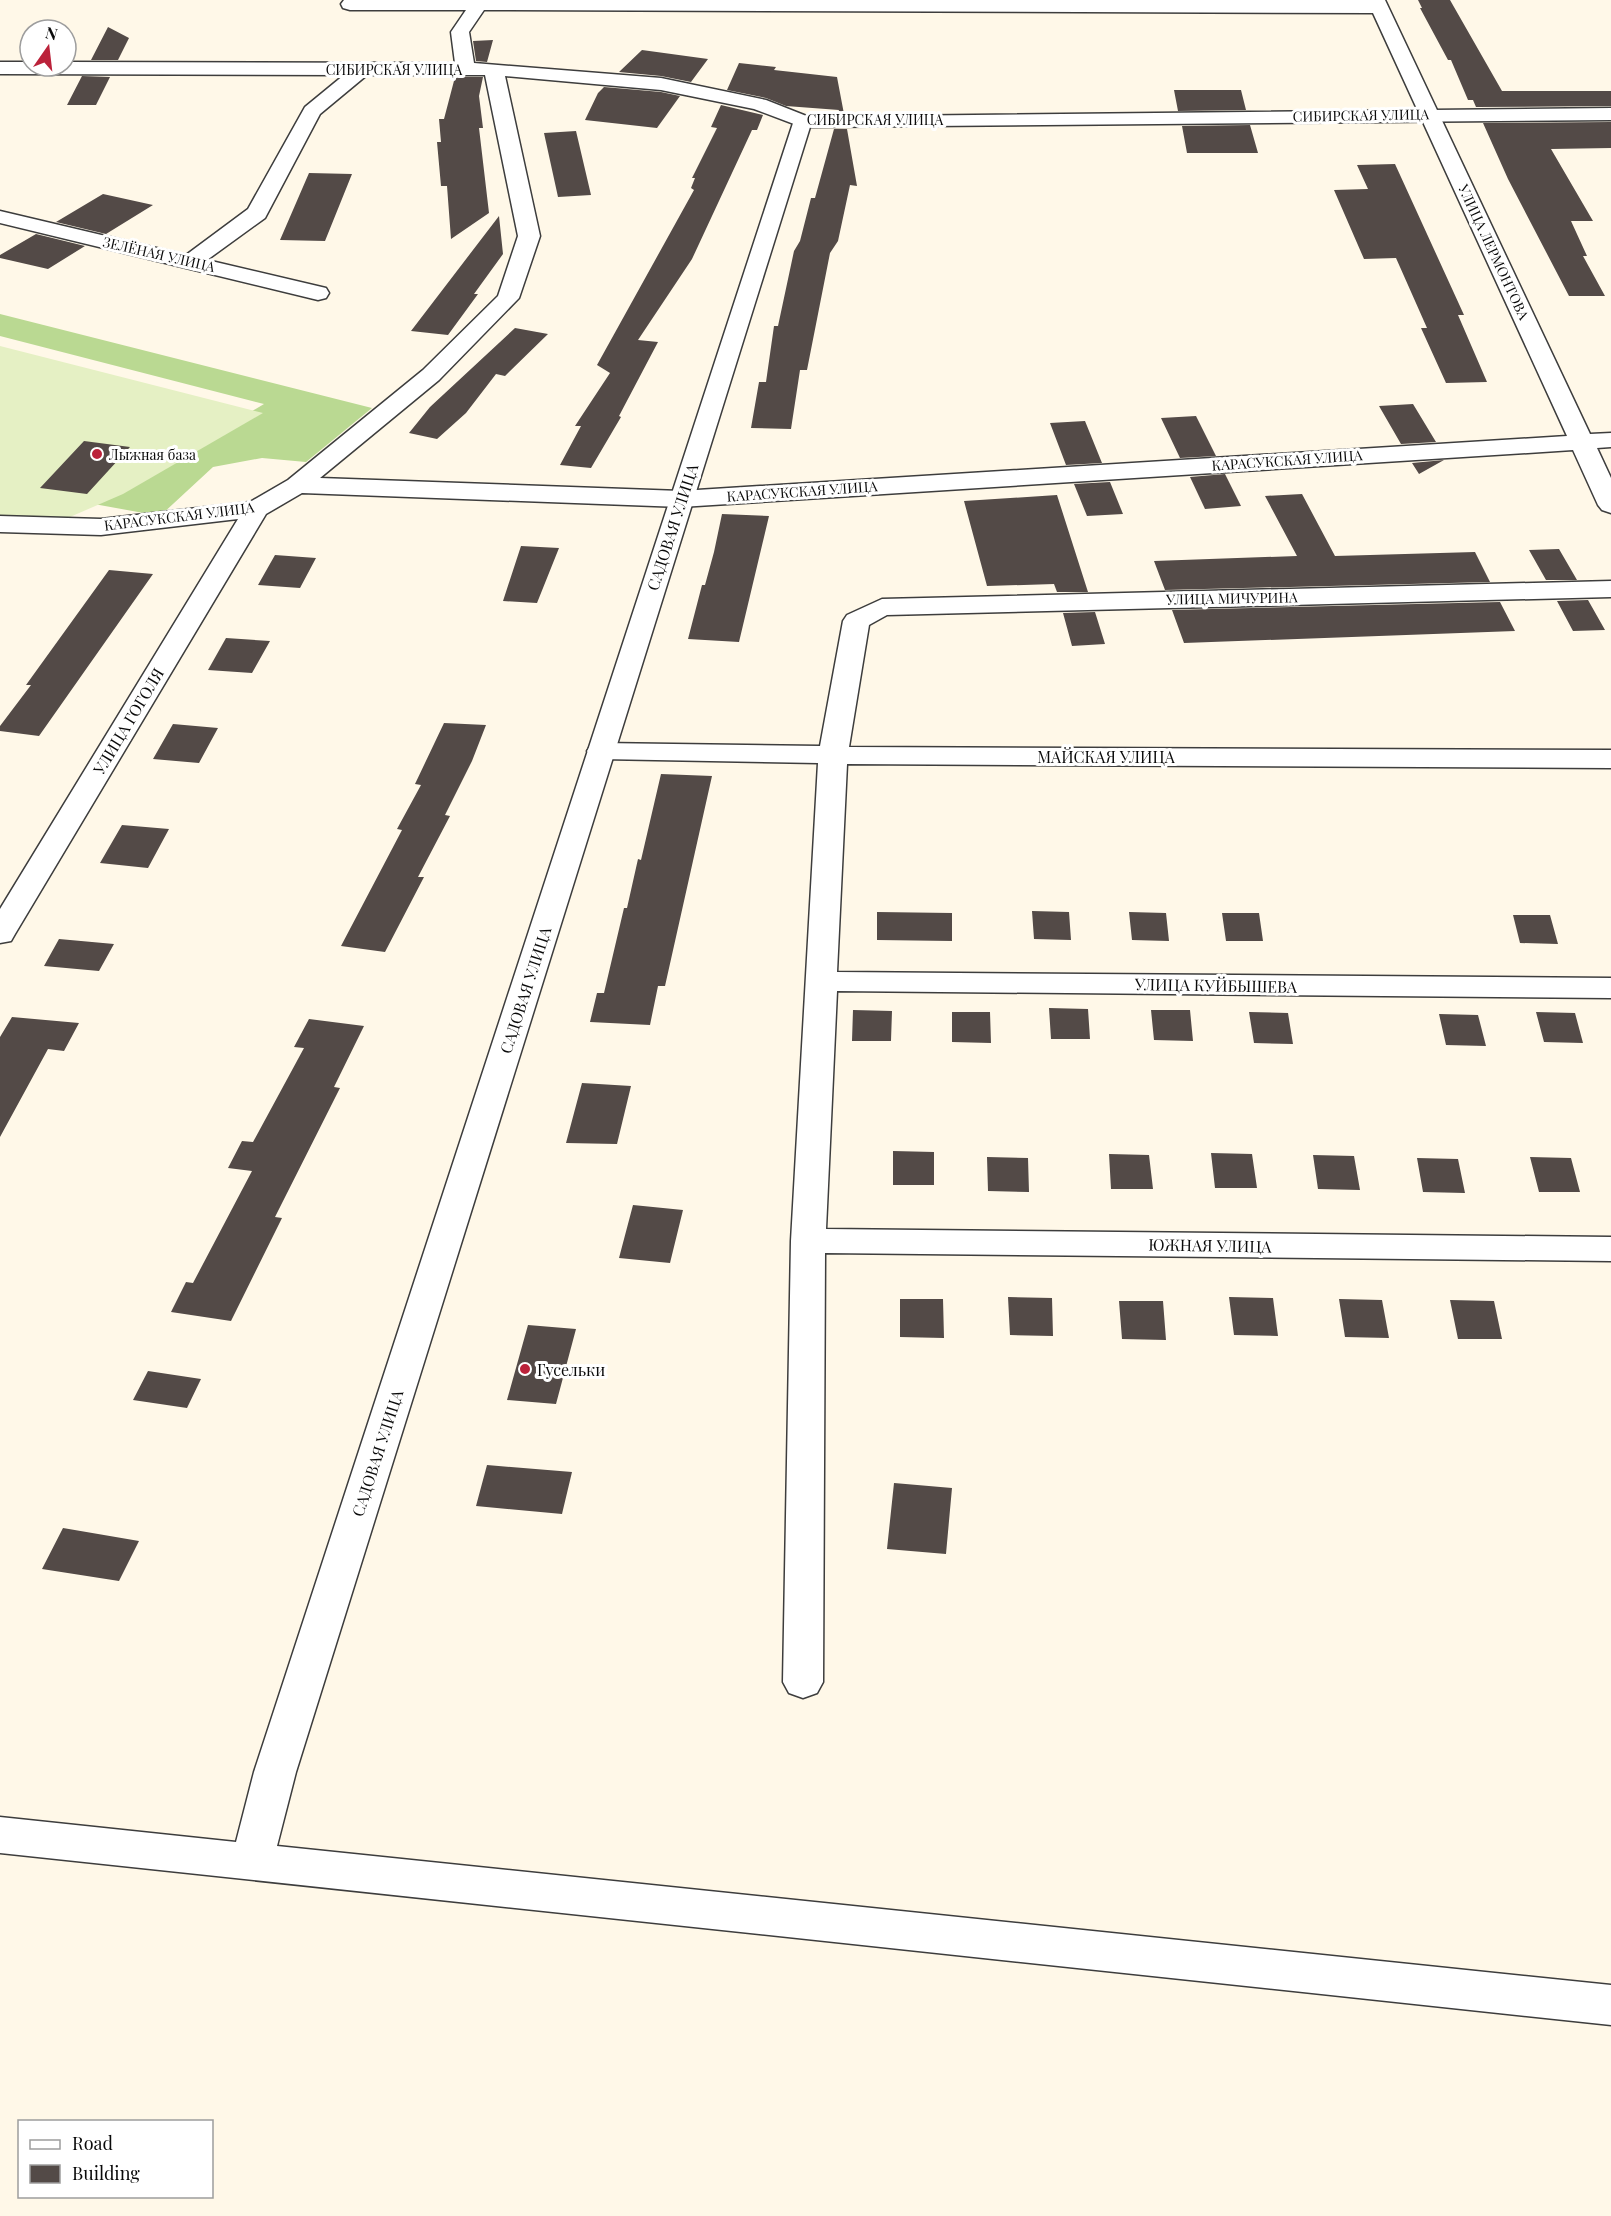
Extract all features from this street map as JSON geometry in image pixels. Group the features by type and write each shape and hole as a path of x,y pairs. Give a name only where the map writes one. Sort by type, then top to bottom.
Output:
{"street":[{"path":"350,4 510,2 1378,3"},
{"name":"УЛИЦА ЛЕРМОНТОВА","path":"1378,3 1611,505"},
{"path":"465,69 460,32 479,4"},
{"name":"СИБИРСКАЯ УЛИЦА","path":"0,68 494,69 661,84 759,104 802,121 1611,114"},
{"path":"192,261 257,213 312,111 362,69"},
{"path":"297,485 430,375 508,298 529,236 494,69"},
{"name":"САДОВАЯ УЛИЦА","path":"252,1861 275,1772 802,121"},
{"name":"ЗЕЛЁНАЯ УЛИЦА","path":"0,217 192,261 318,293"},
{"name":"КАРАСУКСКАЯ УЛИЦА","path":"0,524 101,527 256,509 297,485 681,499 1611,440"},
{"name":"УЛИЦА ГОГОЛЯ","path":"0,934 256,509"},
{"name":"УЛИЦА МИЧУРИНА","path":"833,755 856,621 882,607 1611,589"},
{"name":"МАЙСКАЯ УЛИЦА","path":"601,751 833,755 1611,759"},
{"path":"803,1682 808,1241 833,755"},
{"name":"УЛИЦА КУЙБЫШЕВА","path":"822,981 1611,988"},
{"name":"ЮЖНАЯ УЛИЦА","path":"808,1241 1611,1249"},
{"path":"0,1835 1611,2005"}],"green space":[{"path":"0,314 372,408 306,462 262,458 213,467 160,516 94,504 264,404 0,336"},
{"name":"Лыжная база","path":"0,346 263,413 123,494 63,520 0,517"}],"building":[{"path":"1418,0 1450,0 1502,91 1611,91 1611,106 1476,107 1473,100 1468,100 1451,60 1448,60"},
{"path":"108,27 129,38 118,60 91,60"},
{"path":"493,40 487,62 476,61 473,41"},
{"path":"642,50 708,59 691,82 661,76 619,72"},
{"path":"739,63 776,67 774,70 837,77 844,114 838,114 839,110 786,106 766,98 727,90"},
{"path":"82,76 110,77 96,105 67,105"},
{"path":"455,77 483,77 479,96 483,128 479,128 489,213 451,239 447,186 441,186 437,142 441,142 439,119 444,119"},
{"path":"604,87 680,96 657,128 585,120 598,93"},
{"path":"1174,90 1241,90 1246,110 1178,111"},
{"path":"721,105 763,115 757,130 752,130 692,259 638,340 658,342 619,416 621,417 591,468 560,465 581,426 575,426 610,373 597,365 694,190 691,188 695,178 692,178 717,128 711,127"},
{"path":"1611,122 1611,148 1551,149 1593,221 1571,221 1587,256 1583,256 1605,296 1569,296 1508,179 1483,123"},
{"path":"1250,125 1258,153 1187,153 1182,126"},
{"path":"834,129 847,129 857,186 850,185 838,241 830,253 807,370 800,370 791,429 751,428 759,382 766,382 774,326 778,326 794,251 800,241 811,198 815,198"},
{"path":"576,131 591,195 558,197 544,133"},
{"path":"1395,164 1464,315 1458,315 1487,382 1446,383 1421,328 1427,328 1396,258 1364,259 1334,190 1368,189 1357,165"},
{"path":"309,173 352,174 325,241 280,240"},
{"path":"103,194 153,205 106,234 56,222"},
{"path":"499,216 503,254 448,335 411,331"},
{"path":"36,234 85,246 48,269 0,258 0,255"},
{"path":"515,328 548,334 505,376 496,374 466,413 437,439 409,433 430,407"},
{"path":"1413,404 1436,442 1401,444 1379,406"},
{"path":"1196,416 1216,456 1180,458 1161,418"},
{"path":"1085,421 1102,463 1066,465 1050,423"},
{"path":"84,441 130,447 87,494 40,488"},
{"path":"1444,460 1419,474 1412,463"},
{"path":"1225,474 1241,506 1205,509 1190,477"},
{"path":"1110,482 1123,514 1087,516 1074,484"},
{"path":"1302,494 1335,556 1475,552 1490,582 1165,590 1154,561 1297,556 1265,496"},
{"path":"1057,495 1088,592 1057,592 1054,584 987,586 964,501"},
{"path":"722,514 769,516 739,642 688,639 702,585 705,585 714,552"},
{"path":"521,546 559,548 537,603 503,601"},
{"path":"1559,549 1577,580 1546,580 1529,550"},
{"path":"275,555 316,558 300,588 258,585"},
{"path":"109,570 153,574 39,736 0,731 0,726 31,685 26,685"},
{"path":"1588,600 1605,630 1573,631 1557,601"},
{"path":"1500,602 1515,631 1184,643 1172,610"},
{"path":"1095,612 1105,644 1072,646 1063,613"},
{"path":"226,638 270,641 252,673 208,670"},
{"path":"444,723 486,725 472,761 445,815 450,816 418,877 424,877 385,952 341,946 402,830 397,829 421,785 415,784"},
{"path":"173,724 218,728 199,763 153,759"},
{"path":"661,774 712,776 665,986 658,986 650,1025 590,1022 597,993 604,993 624,908 627,908 638,859 641,860"},
{"path":"122,825 169,829 148,868 100,863"},
{"path":"1032,911 1069,912 1071,940 1034,939"},
{"path":"877,912 952,913 952,941 877,940"},
{"path":"1129,912 1166,913 1169,941 1132,940"},
{"path":"1222,913 1259,913 1263,941 1226,941"},
{"path":"1513,915 1550,915 1558,944 1520,943"},
{"path":"59,939 114,944 99,971 44,966"},
{"path":"1049,1008 1088,1009 1090,1039 1051,1039"},
{"path":"853,1010 892,1011 891,1041 852,1041"},
{"path":"1151,1010 1190,1010 1193,1041 1154,1040"},
{"path":"952,1012 990,1012 991,1043 952,1042"},
{"path":"1249,1012 1288,1013 1293,1044 1254,1043"},
{"path":"1536,1012 1575,1013 1583,1043 1544,1042"},
{"path":"1439,1014 1478,1015 1486,1046 1446,1045"},
{"path":"12,1017 79,1023 64,1051 48,1049 0,1137 0,1037"},
{"path":"309,1019 364,1026 334,1087 340,1088 275,1217 282,1218 231,1321 171,1312 186,1282 193,1283 252,1171 228,1168 242,1141 253,1142 304,1048 294,1047"},
{"path":"582,1083 631,1086 617,1144 566,1143"},
{"path":"893,1151 934,1152 934,1185 893,1185"},
{"path":"1211,1153 1252,1154 1257,1188 1215,1188"},
{"path":"1109,1154 1149,1155 1153,1189 1111,1189"},
{"path":"1313,1155 1354,1156 1360,1190 1318,1189"},
{"path":"987,1157 1028,1158 1029,1192 988,1191"},
{"path":"1530,1157 1571,1158 1580,1192 1539,1192"},
{"path":"1417,1158 1458,1159 1465,1193 1423,1192"},
{"path":"633,1205 683,1210 670,1263 619,1258"},
{"path":"1008,1297 1052,1298 1053,1336 1010,1335"},
{"path":"1229,1297 1273,1298 1278,1336 1234,1335"},
{"path":"900,1299 943,1299 944,1338 900,1337"},
{"path":"1339,1299 1382,1300 1389,1338 1345,1337"},
{"path":"1450,1300 1494,1301 1502,1339 1458,1339"},
{"path":"1119,1301 1163,1301 1166,1340 1122,1339"},
{"path":"528,1325 576,1329 556,1404 507,1400"},
{"path":"148,1371 201,1379 187,1408 133,1400"},
{"path":"487,1465 572,1472 562,1514 476,1506"},
{"path":"894,1483 952,1488 946,1554 887,1549"},
{"path":"63,1528 139,1541 119,1581 42,1569"}],"place":[{"name":"Лыжная база","path":"97,454"},
{"name":"Гусельки","path":"525,1369"}]}
